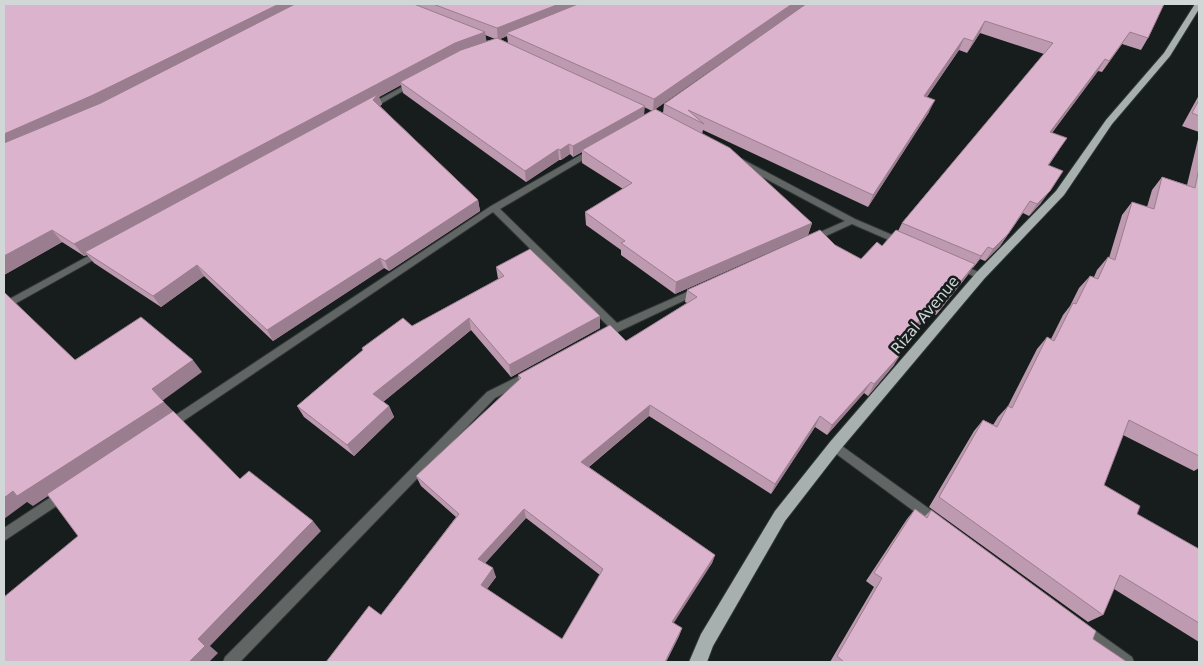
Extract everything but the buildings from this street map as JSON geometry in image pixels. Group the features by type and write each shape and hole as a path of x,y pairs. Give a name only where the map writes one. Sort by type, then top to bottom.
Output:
{"main road":[{"name":"Rizal Avenue","path":"698,662 707,640 780,516 835,446 980,276 1060,193 1109,122 1166,54 1199,4"}],"street":[{"path":"363,110 424,76"},
{"path":"162,430 494,208 604,145"},
{"path":"732,157 852,221 907,244"},
{"path":"494,208 615,328"},
{"path":"800,244 852,221"},
{"path":"4,306 109,248"},
{"path":"952,264 980,276"},
{"path":"590,341 712,284"},
{"path":"230,662 491,395 541,368"},
{"path":"835,446 946,528"},
{"path":"4,535 70,491"},
{"path":"1072,621 1128,662"}]}
